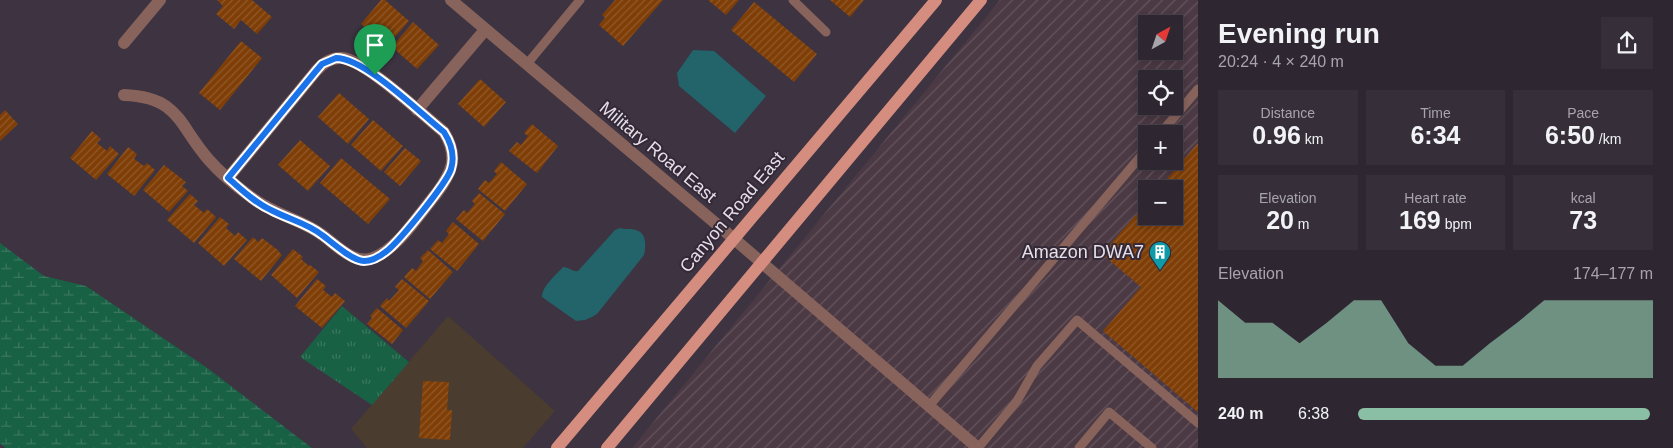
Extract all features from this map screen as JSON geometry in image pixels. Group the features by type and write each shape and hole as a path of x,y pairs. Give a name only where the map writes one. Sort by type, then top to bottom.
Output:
{"main road":[{"name":"Canyon Road East","path":"557,448 936,0"},
{"path":"606,448 981,0"}],"street":[{"path":"124,43 160,0"},
{"name":"Military Road East","path":"451,0 978,448"},
{"path":"417,110 485,30"},
{"path":"124,95 143,96 156,100 168,107 182,121 194,142 209,160 228,178 253,199 270,210 294,219 318,232 355,258 363,261 380,256 396,242 447,180 453,155 444,132 368,69 344,58 330,60 316,71 228,178"}],"lane":[{"path":"526,64 580,0"},
{"path":"793,0 826,32"},
{"path":"1167,125 1198,88"},
{"path":"929,406 1138,159"},
{"path":"978,448 1017,401 1037,366 1077,320 1198,423"},
{"path":"1079,448 1110,412 1152,448"}],"shaded area":[{"path":"1000,0 1198,0 1198,448 632,448"},
{"path":"448,316 555,411 523,448 367,448 351,429"}],"green space":[{"path":"0,243 44,276 86,286 206,367 312,448 6,448 0,444"},
{"path":"342,306 409,362 372,405 300,357"}],"water":[{"path":"693,50 714,51 766,96 735,133 679,86 677,73"},
{"path":"620,228 634,229 642,234 645,244 644,255 597,314 585,320 576,321 542,297 544,289 563,267 578,271 615,230"}],"building":[{"path":"217,0 252,0 272,17 257,34 241,20 234,29 216,14 223,6"},
{"path":"381,0 385,0 409,21 387,46 361,24"},
{"path":"615,0 663,0 623,46 599,25 605,18 602,15"},
{"path":"708,0 739,0 726,15"},
{"path":"830,0 864,0 850,17"},
{"path":"754,2 817,54 794,82 731,30"},
{"path":"413,22 439,45 417,69 392,47"},
{"path":"241,41 262,58 220,110 199,93"},
{"path":"480,79 506,102 484,127 458,104"},
{"path":"339,93 369,119 348,144 318,117"},
{"path":"5,110 18,124 0,141 0,115"},
{"path":"373,120 403,146 381,171 351,145"},
{"path":"532,124 558,146 537,173 509,151 517,142 521,145 528,136 524,133"},
{"path":"92,131 101,139 97,143 107,151 110,146 119,154 96,180 70,158"},
{"path":"300,140 330,166 308,191 278,165"},
{"name":"Amazon DWA7","path":"1198,143 1198,412 1103,331 1141,287 1102,254 1138,212 1138,225 1183,225 1183,180 1166,180 1175,170 1183,170 1183,160"},
{"path":"128,147 137,154 134,159 144,166 147,163 155,170 134,196 107,174"},
{"path":"405,148 421,161 400,186 384,172"},
{"path":"341,158 390,199 368,224 320,183"},
{"path":"501,162 527,184 505,211 478,189 485,180 489,183 497,174 494,171"},
{"path":"164,165 186,182 182,186 188,191 169,212 143,190"},
{"path":"479,193 505,214 483,241 456,219 464,210 467,213 475,204 472,201"},
{"path":"190,194 198,201 194,205 204,213 207,209 216,217 194,243 167,220"},
{"path":"220,217 229,224 226,228 235,236 238,232 247,240 224,266 198,243"},
{"path":"453,222 479,244 457,271 430,249 438,240 442,243 449,234 446,231"},
{"path":"253,237 258,242 262,238 282,255 261,281 234,259"},
{"path":"293,249 303,257 301,259 319,272 297,298 271,275"},
{"path":"428,250 453,272 430,299 404,277 412,268 416,271 423,261 420,258"},
{"path":"317,279 326,286 323,290 332,297 335,293 345,301 322,328 295,306"},
{"path":"402,279 429,301 406,328 380,306 387,298 389,301 399,290 395,287"},
{"path":"377,308 403,330 392,344 367,324 372,318 370,316"},
{"path":"423,381 449,382 447,410 452,410 450,440 419,438"}],"place":[{"name":"Amazon DWA7","path":"1160,271"}],"route":[{"path":"336,58 344,58 368,69 375,75 444,132 453,155 447,180 396,242 380,256 363,261 355,258 318,232 294,219 270,210 253,199 228,178 322,64 336,58"}]}
